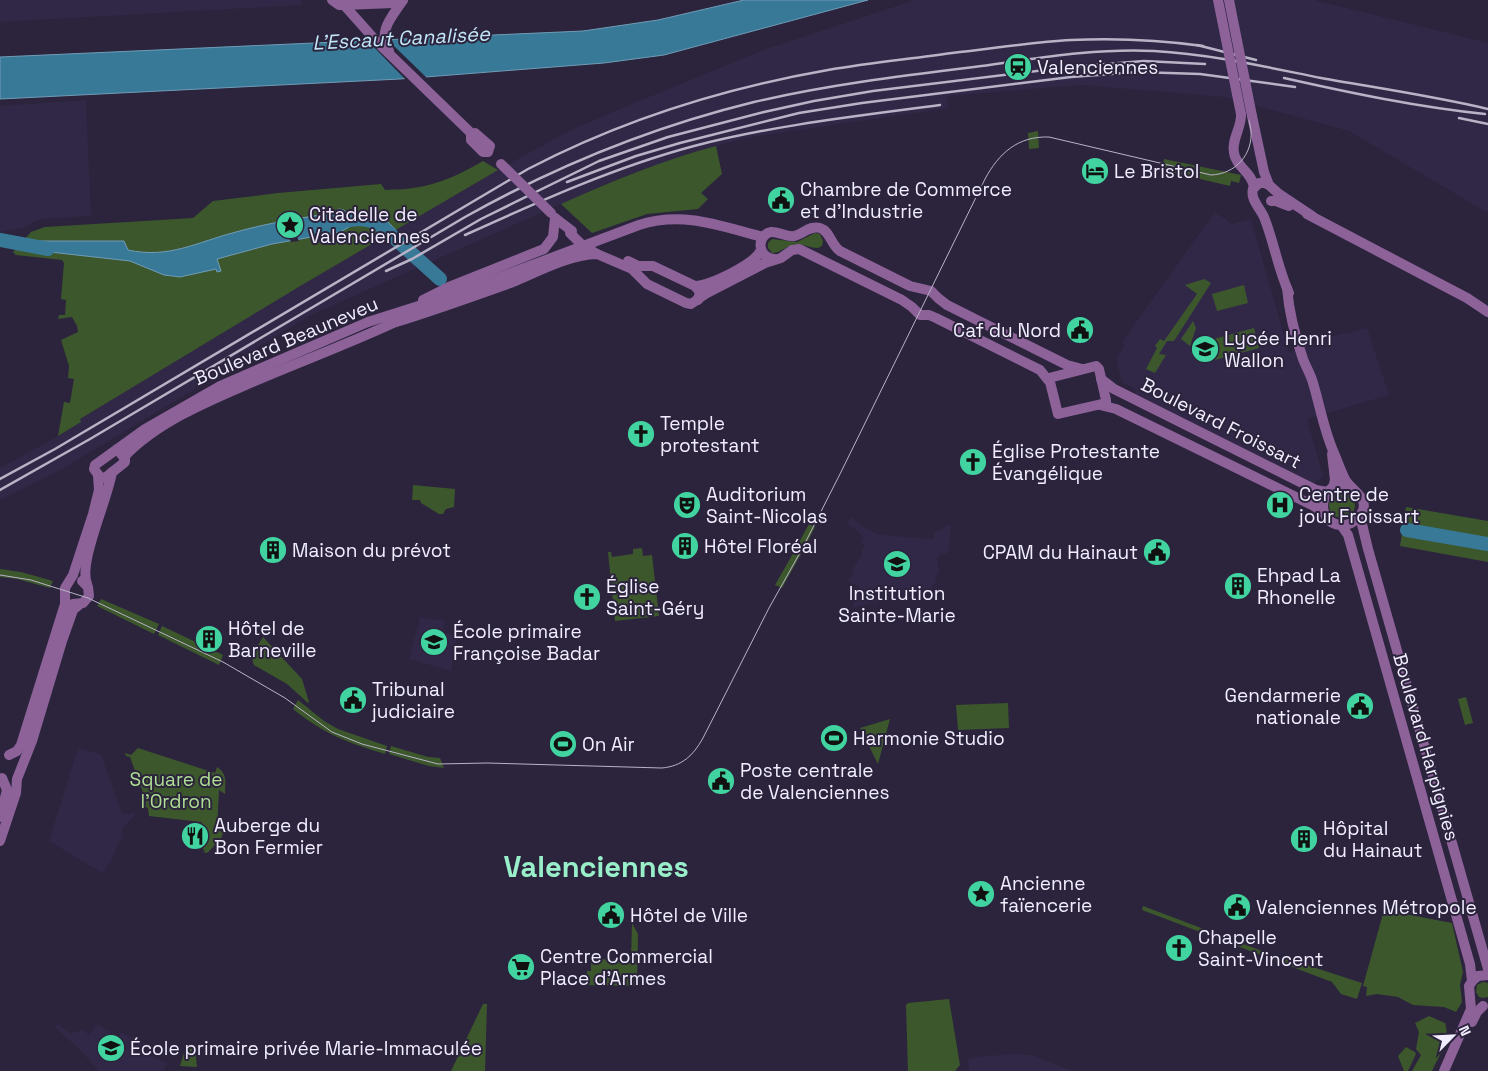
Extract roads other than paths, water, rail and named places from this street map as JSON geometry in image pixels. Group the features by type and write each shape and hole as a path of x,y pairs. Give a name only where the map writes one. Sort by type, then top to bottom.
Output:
{"main road":[{"path":"332,0 344,6 394,3 403,0"},
{"path":"390,54 385,43 384,29 403,0"},
{"path":"1218,0 1241,114 1241,124 1234,143 1234,153 1238,162 1252,179 1254,186 1252,195 1256,203 1263,205 1270,202 1282,203 1312,216 1452,290 1488,312"},
{"path":"1229,0 1264,172 1274,196 1270,202"},
{"path":"344,6 365,30 472,134 470,136 472,140 483,152 489,151 582,245 638,266 653,266 695,286 700,292 698,300"},
{"path":"1254,186 1261,183 1271,187 1312,216"},
{"name":"Boulevard Harpignies","path":"1270,202 1268,210 1273,240 1308,351 1312,380 1332,448 1346,480 1362,499 1360,516 1368,549 1488,969"},
{"name":"Boulevard Harpignies","path":"1256,203 1273,240"},
{"path":"394,318 449,287 542,250 553,237 553,215"},
{"name":"Boulevard Beauneveu","path":"121,454 203,403 394,318 639,225 677,218 699,220 763,237"},
{"path":"695,286 709,284 758,256 763,237 769,233 774,231 794,236 810,228 817,227 825,230 840,251 907,285 931,291 947,305 1067,365 1082,369"},
{"path":"812,254 819,254 825,251 829,246 830,239"},
{"path":"394,318 459,302 565,261 598,251 632,269 646,284 686,303 693,304 712,290 774,259 781,258 796,248 804,250 902,300 920,315 929,315 1040,370 1048,380 1058,414 1104,404 1106,401 1101,379"},
{"path":"761,250 766,256 774,259"},
{"path":"642,279 642,273 648,266"},
{"path":"912,307 913,297 921,290"},
{"path":"929,315 937,308 938,298"},
{"name":"Boulevard Froissart","path":"1082,369 1097,367 1101,379 1114,389 1319,492 1330,490"},
{"path":"1048,380 1052,376 1082,369"},
{"name":"Boulevard Froissart","path":"1100,405 1116,409 1312,505 1325,514"},
{"name":"Boulevard Harpignies","path":"1325,514 1323,504 1335,480 1332,448"},
{"path":"121,454 125,462 112,472 104,478 98,475 94,466 121,454"},
{"path":"0,841 16,793 17,779 22,763 32,741 73,610 85,602 89,596 84,574 108,493 112,472"},
{"path":"5,754 17,751 21,745 65,604 64,590 70,582 93,514 99,490 98,475"},
{"path":"1330,490 1343,485 1350,486"},
{"path":"1325,514 1332,522 1341,525 1350,524 1360,516"},
{"name":"Boulevard Harpignies","path":"1341,525 1348,536 1471,968 1472,981 1469,989 1472,1005 1444,1071"},
{"path":"70,582 77,580 87,584"},
{"path":"65,597 71,603 79,605"},
{"path":"5,754 19,758 22,763"},
{"path":"1,777 11,781 17,779"},
{"path":"0,817 7,790 1,777"},
{"path":"1472,981 1479,976 1488,975"},
{"path":"1470,998 1476,1004 1486,1006"},
{"path":"1451,1071 1476,1014 1486,1006"}],"water":[{"path":"744,0 868,0 664,55 604,63 400,79 0,99 0,57 583,31 658,20"},
{"path":"339,209 344,210 351,219 358,219 358,216 386,220 396,230 385,237 370,225 360,225 359,222 351,222 351,226 340,232 272,244 217,259 221,271 217,272 216,269 180,277 164,275 130,261 41,251 22,243 24,241 29,243 35,241 124,241 128,250 143,252 170,251 260,226 333,213"}],"waterway":[{"path":"338,222 359,219 379,224 440,279"},
{"path":"0,240 48,249"},
{"path":"1407,530 1488,544"}],"tram line":[{"path":"0,575 31,580 88,598 223,662 285,698 332,732 362,744 438,764 487,763 662,768 675,765 691,755 703,738 841,472 985,179 1003,154 1028,139 1049,137 1211,175 1228,171 1235,167 1246,155 1251,139 1251,130 1225,0"}],"railway":[{"path":"0,479 55,449 528,169 600,135 637,121 713,96 751,86 789,77 874,63 1071,40 1137,40 1203,46"},
{"path":"1197,45 1256,60"},
{"path":"0,490 499,198 570,165 642,136 679,123 754,102 836,86 891,78 1064,55 1131,50 1217,58 1488,109"},
{"path":"386,271 412,259 481,219 599,161 668,137 764,112 873,91 1070,67 1144,61 1205,64"},
{"path":"567,182 636,156 680,143 799,113 862,103 1071,77 1138,72 1200,74 1295,87"},
{"path":"1284,78 1434,108 1485,114"},
{"path":"465,235 607,174 694,146 755,132 847,117 940,105"},
{"path":"1459,118 1488,124"}],"place":[{"name":"Valenciennes","path":"1018,67"},
{"name":"Le Bristol","path":"1095,171"},
{"name":"Chambre de Commerce et d'Industrie","path":"781,200"},
{"name":"Citadelle de Valenciennes","path":"290,225"},
{"name":"Caf du Nord","path":"1080,330"},
{"name":"Lycée Henri Wallon","path":"1205,349"},
{"name":"Temple protestant","path":"641,434"},
{"name":"Église Protestante Évangélique","path":"973,462"},
{"name":"Auditorium Saint-Nicolas","path":"687,505"},
{"name":"Centre de jour Froissart","path":"1280,505"},
{"name":"Hôtel Floréal","path":"685,546"},
{"name":"Maison du prévot","path":"273,550"},
{"name":"CPAM du Hainaut","path":"1157,552"},
{"name":"Institution Sainte-Marie","path":"897,564"},
{"name":"Ehpad La Rhonelle","path":"1238,586"},
{"name":"Église Saint-Géry","path":"587,597"},
{"name":"Hôtel de Barneville","path":"209,639"},
{"name":"École primaire Françoise Badar","path":"434,642"},
{"name":"Tribunal judiciaire","path":"353,700"},
{"name":"Gendarmerie nationale","path":"1360,706"},
{"name":"Harmonie Studio","path":"834,738"},
{"name":"On Air","path":"563,744"},
{"name":"Poste centrale de Valenciennes","path":"721,781"},
{"name":"Auberge du Bon Fermier","path":"195,836"},
{"name":"Hôpital du Hainaut","path":"1304,839"},
{"name":"Ancienne faïencerie","path":"981,894"},
{"name":"Valenciennes Métropole","path":"1237,907"},
{"name":"Hôtel de Ville","path":"611,915"},
{"name":"Chapelle Saint-Vincent","path":"1179,948"},
{"name":"Centre Commercial Place d'Armes","path":"521,967"},
{"name":"École primaire privée Marie-Immaculée","path":"111,1048"}],"district":[{"name":"Valenciennes","path":"596,866"}],"water label":[{"name":"L'Escaut Canalisée","path":"401,38"}],"park label":[{"name":"Square de l'Ordron","path":"176,790"}]}
